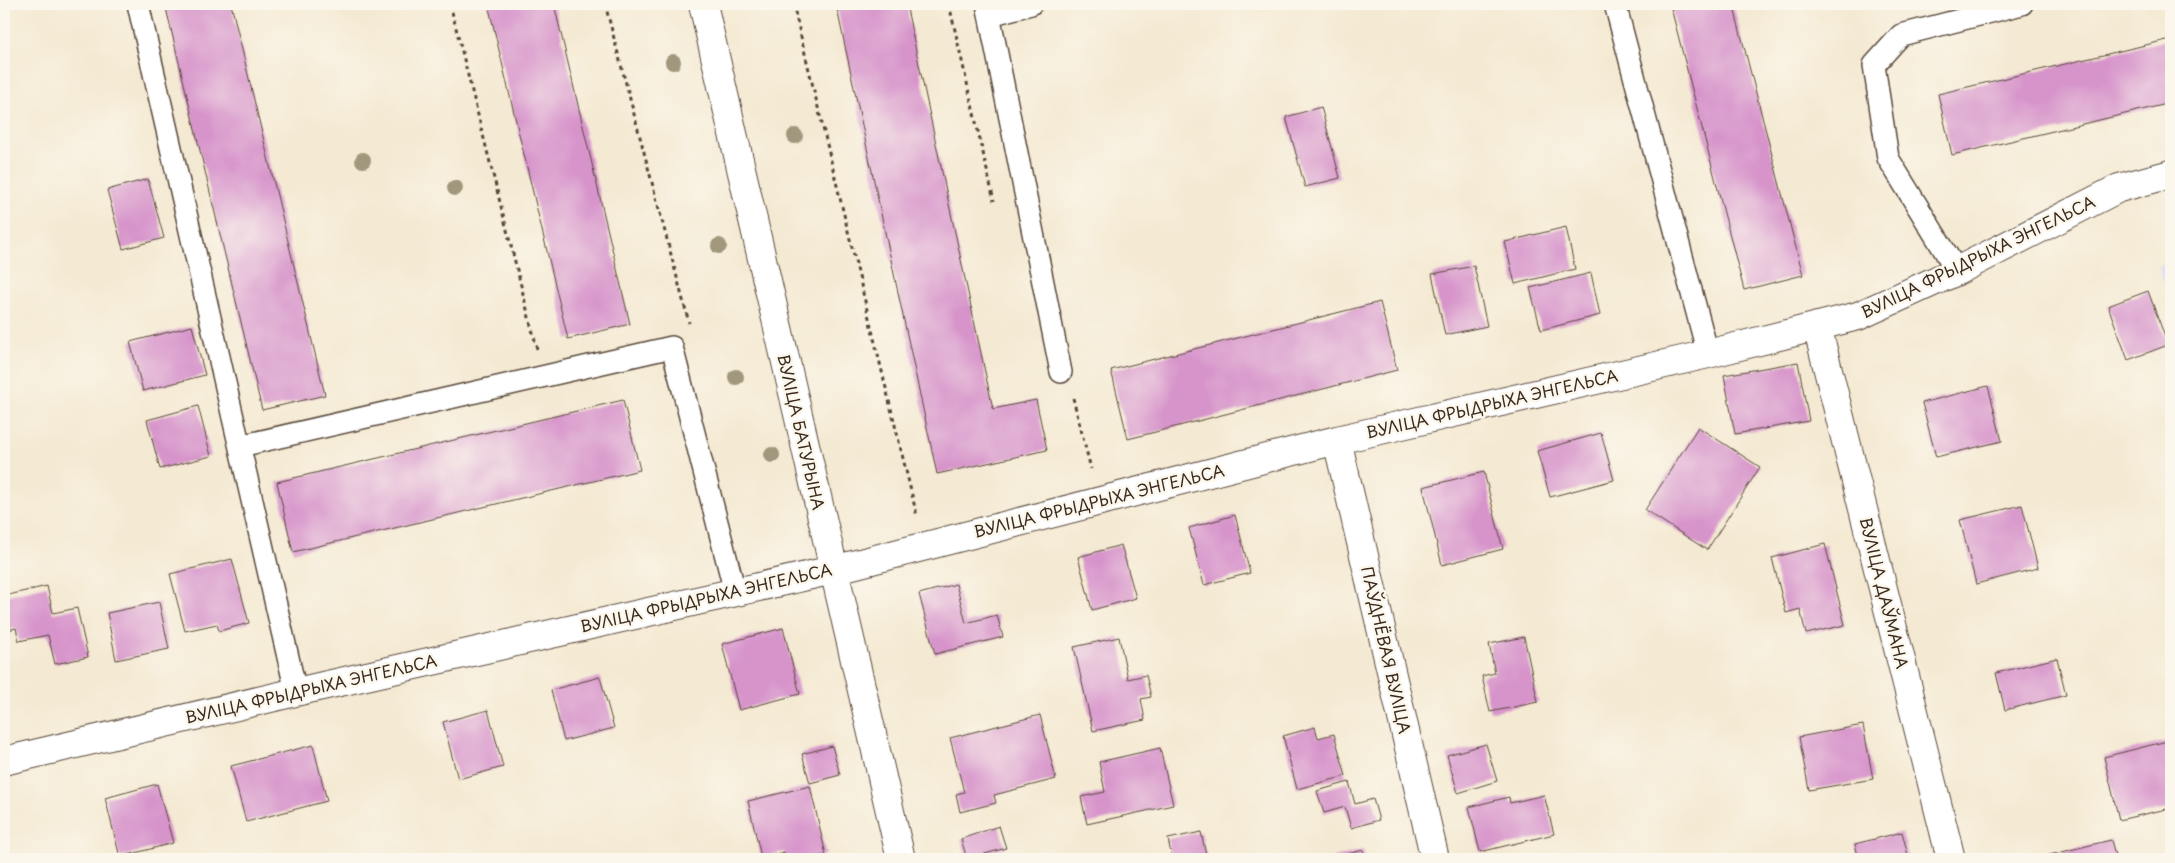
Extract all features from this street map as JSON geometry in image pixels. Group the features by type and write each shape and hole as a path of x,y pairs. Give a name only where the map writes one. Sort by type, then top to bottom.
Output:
{"street":[{"name":"ВУЛІЦА БАТУРЫНА","path":"703,4 901,859"},
{"name":"ВУЛІЦА ФРЫДРЫХА ЭНГЕЛЬСА","path":"4,761 296,692 833,570 1337,440 1708,354 1858,316 1956,271 2119,188 2171,174"},
{"name":"ВУЛІЦА ДАЎМАНА","path":"1817,326 1951,859"},
{"name":"ПАЎДНЁВАЯ ВУЛІЦА","path":"1337,440 1435,859"}],"lane":[{"path":"138,4 296,692"},
{"path":"1031,4 988,9 1061,372"},
{"path":"1615,4 1708,354"},
{"path":"1956,271 1888,158 1874,65 1901,35 2022,4"},
{"path":"240,446 672,347 735,592"}],"path":[{"path":"450,4 544,376"},
{"path":"605,4 690,329"},
{"path":"793,4 918,517"}],"shaded area":[{"path":"2171,259 2171,304 2159,267"}],"building":[{"path":"165,4 231,4 325,395 262,410"},
{"path":"488,4 554,4 630,324 568,339"},
{"path":"836,4 906,4 993,409 1036,400 1047,450 937,474"},
{"path":"1670,4 1733,4 1803,275 1744,290"},
{"path":"2171,39 2171,103 1952,155 1938,94"},
{"path":"1321,107 1340,178 1305,187 1286,117"},
{"path":"148,179 164,238 123,249 107,190"},
{"path":"1566,227 1575,269 1515,284 1505,242"},
{"path":"1474,266 1487,326 1445,335 1432,274"},
{"path":"1591,273 1600,315 1541,330 1530,288"},
{"path":"2148,291 2168,345 2128,360 2108,306"},
{"path":"1380,302 1397,370 1128,439 1111,370"},
{"path":"192,326 205,375 143,391 130,342"},
{"path":"1798,362 1809,421 1735,434 1724,375"},
{"path":"1988,386 2002,441 1936,457 1922,403"},
{"path":"623,400 640,470 293,552 277,482"},
{"path":"198,406 211,456 160,469 147,420"},
{"path":"1698,427 1760,467 1707,550 1645,510"},
{"path":"1601,433 1614,480 1550,497 1537,451"},
{"path":"1484,472 1503,549 1442,565 1423,487"},
{"path":"2022,505 2038,568 1976,584 1960,520"},
{"path":"1235,515 1250,573 1204,585 1189,528"},
{"path":"1825,544 1845,625 1806,634 1800,609 1786,613 1772,558"},
{"path":"1121,545 1136,598 1092,610 1078,557"},
{"path":"232,559 249,623 219,631 217,624 185,631 170,574"},
{"path":"956,584 966,623 997,615 1003,637 935,654 919,594"},
{"path":"47,586 53,613 77,608 88,657 55,664 48,635 19,641 16,628 8,630 4,612 4,596"},
{"path":"159,602 169,649 116,660 107,613"},
{"path":"783,628 800,694 739,710 722,644"},
{"path":"1119,637 1128,679 1146,675 1151,697 1141,699 1145,720 1093,731 1074,647"},
{"path":"1524,637 1538,702 1490,712 1482,676 1495,673 1489,644"},
{"path":"2057,658 2066,695 2005,710 1996,673"},
{"path":"600,677 614,728 564,741 551,690"},
{"path":"488,710 503,767 458,779 443,722"},
{"path":"1040,715 1056,779 994,795 996,803 960,812 956,794 964,792 950,738"},
{"path":"1863,725 1873,779 1809,790 1799,737"},
{"path":"1315,727 1318,738 1334,734 1346,776 1297,789 1283,736"},
{"path":"2171,740 2171,808 2119,820 2104,757"},
{"path":"1486,744 1497,781 1458,793 1447,755"},
{"path":"313,745 327,801 246,822 231,766"},
{"path":"832,746 840,775 810,783 802,754"},
{"path":"1160,748 1173,805 1087,824 1081,797 1105,792 1099,762"},
{"path":"1349,782 1355,804 1373,799 1379,820 1351,828 1345,807 1324,813 1317,791"},
{"path":"157,784 173,843 120,857 105,798"},
{"path":"810,786 826,855 806,859 785,859 784,852 761,857 748,801"},
{"path":"1544,795 1554,834 1480,852 1469,807 1509,797 1510,803"},
{"path":"999,826 1006,848 967,859 961,839"},
{"path":"1201,832 1207,859 1172,859 1168,839"},
{"path":"1902,832 1909,859 1859,859 1855,844"},
{"path":"2111,840 2116,859 2033,859"},
{"path":"1363,850 1365,859 1330,859"}]}
